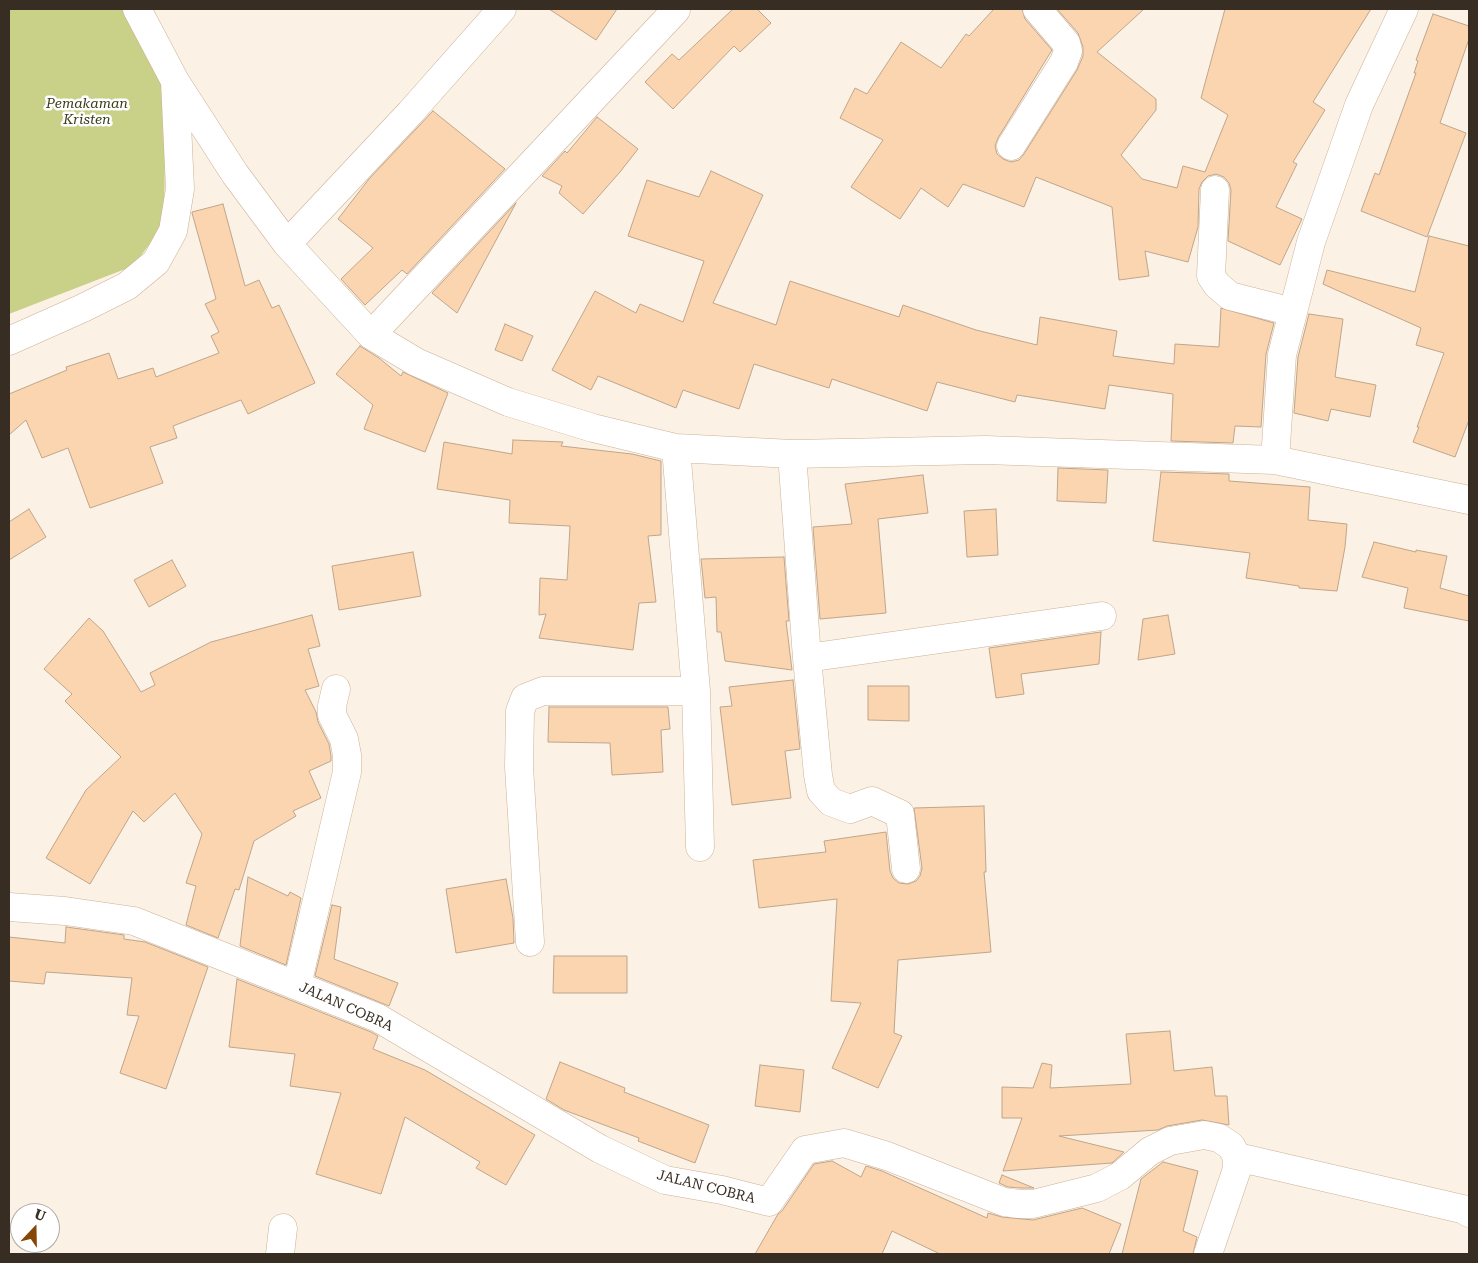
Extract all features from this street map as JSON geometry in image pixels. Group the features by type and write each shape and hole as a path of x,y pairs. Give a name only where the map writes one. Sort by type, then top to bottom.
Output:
{"street":[{"path":"136,9 175,82 236,174 287,244 371,335 416,362 508,402 593,428 676,448 792,454 985,450 1275,460 1469,500"},
{"path":"287,244 410,113 502,9"},
{"path":"1011,146 1064,62 1068,52 1066,43 1038,9"},
{"path":"1275,460 1282,355 1311,242 1359,105 1404,9"},
{"path":"371,335 676,10"},
{"path":"9,341 127,286 156,262 173,231 180,189 175,82"},
{"path":"1215,190 1211,276 1217,285 1230,296 1293,312"},
{"path":"676,448 696,691 700,847"},
{"path":"792,454 807,658 821,791 831,802 850,808 872,801 900,814 906,869"},
{"path":"807,658 1102,616"},
{"path":"297,985 347,772 347,755 344,740 332,715 336,689"},
{"path":"530,942 519,767 520,711 525,698 543,691 696,691"},
{"name":"JALAN COBRA","path":"9,907 65,911 134,921 378,1018 600,1149 665,1180 722,1190 769,1202 805,1150 844,1143 887,1156 1004,1202 1019,1204 1033,1204 1096,1188 1120,1176 1150,1151 1170,1141 1204,1135 1219,1138 1231,1146 1237,1157"},
{"path":"1208,1254 1237,1170 1237,1157 1462,1209 1469,1213"}],"green space":[{"name":"Pemakaman Kristen","path":"9,9 131,9 166,81 164,225 133,266 9,314"}],"building":[{"path":"549,9 617,9 596,40"},
{"path":"733,9 757,9 771,23 740,52 734,46 673,109 645,82 672,54 679,60"},
{"path":"994,9 1022,9 1025,19 1052,50 998,138 995,146 997,154 1011,162 1019,160 1024,154 1077,70 1083,56 1083,47 1078,33 1057,9 1144,9 1097,52 1156,99 1156,110 1121,155 1142,179 1177,188 1183,166 1205,172 1228,115 1201,98 1225,9 1371,9 1313,102 1325,110 1293,162 1297,164 1276,207 1302,219 1280,265 1228,241 1231,190 1229,183 1224,177 1216,174 1208,176 1202,182 1199,189 1198,227 1188,262 1145,251 1149,276 1119,280 1112,207 1036,177 1024,207 963,184 948,207 921,188 900,219 851,187 883,140 840,118 855,88 867,94 901,42 941,68 966,34 969,36"},
{"path":"1433,14 1469,26 1469,39 1440,123 1466,133 1427,237 1361,211 1375,173 1379,175 1416,73 1414,73 1418,61 1416,60"},
{"path":"433,111 505,169 407,274 402,270 365,305 341,279 373,248 338,219 369,179"},
{"path":"597,117 638,149 583,214 559,193 562,186 542,176 565,151 567,153"},
{"path":"711,171 763,195 713,303 776,325 790,281 899,317 903,305 976,330 1037,345 1040,317 1117,331 1113,356 1174,364 1175,344 1219,347 1221,308 1274,323 1266,354 1261,427 1235,426 1233,443 1171,441 1173,394 1109,385 1105,409 1017,395 1015,402 937,382 927,411 832,379 829,388 754,364 739,409 683,390 676,408 598,376 591,390 552,370 595,291 636,313 640,304 683,322 704,261 628,236 647,180 699,197"},
{"path":"516,203 457,313 432,293"},
{"path":"223,204 245,286 259,280 272,308 279,305 315,383 248,414 241,400 173,426 177,438 150,447 163,483 90,508 68,448 42,458 26,420 9,435 9,394 67,370 66,367 109,353 118,379 153,368 156,377 219,353 211,336 219,332 205,304 216,299 192,212"},
{"path":"1429,236 1469,246 1469,420 1455,457 1413,442 1444,353 1416,345 1421,328 1323,284 1327,270 1415,292"},
{"path":"1309,314 1343,319 1335,377 1376,385 1370,417 1331,409 1328,421 1294,413 1298,357"},
{"path":"505,324 533,336 522,361 495,350"},
{"path":"360,346 379,358 401,376 403,372 448,393 425,452 364,429 373,405 336,374"},
{"path":"513,440 563,442 561,446 632,454 661,461 661,535 648,536 656,602 639,603 633,650 539,638 546,614 539,615 540,578 567,580 570,526 509,523 510,500 437,489 444,442 512,454"},
{"path":"1058,468 1108,470 1106,503 1057,501"},
{"path":"1161,472 1229,474 1229,481 1310,487 1308,520 1347,524 1337,591 1299,588 1299,586 1246,578 1250,553 1153,541"},
{"path":"923,475 928,513 878,519 886,613 820,619 813,527 852,524 845,484"},
{"path":"29,509 46,537 9,560 9,522"},
{"path":"996,509 998,555 967,557 964,511"},
{"path":"1374,542 1416,552 1416,550 1447,556 1440,588 1469,596 1469,621 1404,608 1408,588 1362,577"},
{"path":"413,552 421,596 339,610 332,566"},
{"path":"784,557 789,621 786,621 792,670 725,661 721,632 717,632 716,597 705,598 701,559"},
{"path":"172,560 186,586 149,607 134,580"},
{"path":"312,615 320,646 308,649 319,686 305,690 329,744 331,756 331,761 309,771 321,798 293,811 296,816 254,841 239,890 235,889 218,938 186,925 196,886 186,883 202,834 175,793 144,822 133,811 90,884 46,858 86,790 121,757 65,701 72,694 44,669 89,618 103,631 141,692 155,685 150,673 211,642"},
{"path":"1168,615 1175,654 1138,660 1143,619"},
{"path":"1101,632 1099,664 1021,674 1024,694 996,698 989,648"},
{"path":"793,680 800,749 785,751 791,798 732,805 720,707 732,706 729,687"},
{"path":"868,686 909,686 909,721 868,720"},
{"path":"549,707 668,707 670,729 661,730 663,772 612,775 610,743 548,742"},
{"path":"984,806 986,872 984,872 991,952 898,960 894,1033 902,1036 878,1088 832,1068 861,1003 831,1001 837,899 759,908 753,860 826,852 824,841 886,832 890,871 893,878 899,883 908,884 916,881 920,876 922,868 914,808"},
{"path":"248,877 288,896 290,892 301,898 286,965 240,946"},
{"path":"506,879 513,918 514,943 456,953 446,889"},
{"path":"332,905 341,907 334,959 398,983 389,1006 315,976"},
{"path":"66,927 124,935 124,939 145,942 208,967 166,1089 120,1073 139,1016 127,1015 132,978 46,972 44,984 9,981 9,937 65,943"},
{"path":"554,956 627,956 627,993 553,993"},
{"path":"237,979 371,1032 378,1036 373,1049 425,1070 535,1135 506,1185 476,1168 480,1162 405,1117 381,1194 316,1174 341,1093 290,1086 295,1054 229,1047"},
{"path":"1170,1031 1174,1071 1212,1067 1215,1096 1227,1096 1229,1125 1202,1120 1167,1126 1158,1130 1059,1136 1124,1152 1112,1163 1003,1171 1022,1118 1002,1118 1002,1087 1033,1088 1042,1063 1052,1065 1050,1088 1131,1084 1126,1034"},
{"path":"560,1062 625,1088 624,1092 709,1125 695,1163 638,1141 639,1138 564,1110 546,1099"},
{"path":"760,1065 804,1070 800,1112 755,1106"},
{"path":"832,1161 861,1177 866,1166 882,1171 987,1218 988,1213 1002,1217 1033,1220 1082,1208 1121,1224 1109,1254 940,1254 892,1231 882,1254 755,1254 778,1214 814,1164"},
{"path":"1163,1162 1198,1171 1183,1231 1197,1237 1193,1254 1122,1254 1141,1179"},
{"path":"1002,1175 1034,1188 1008,1187 999,1183"}]}
